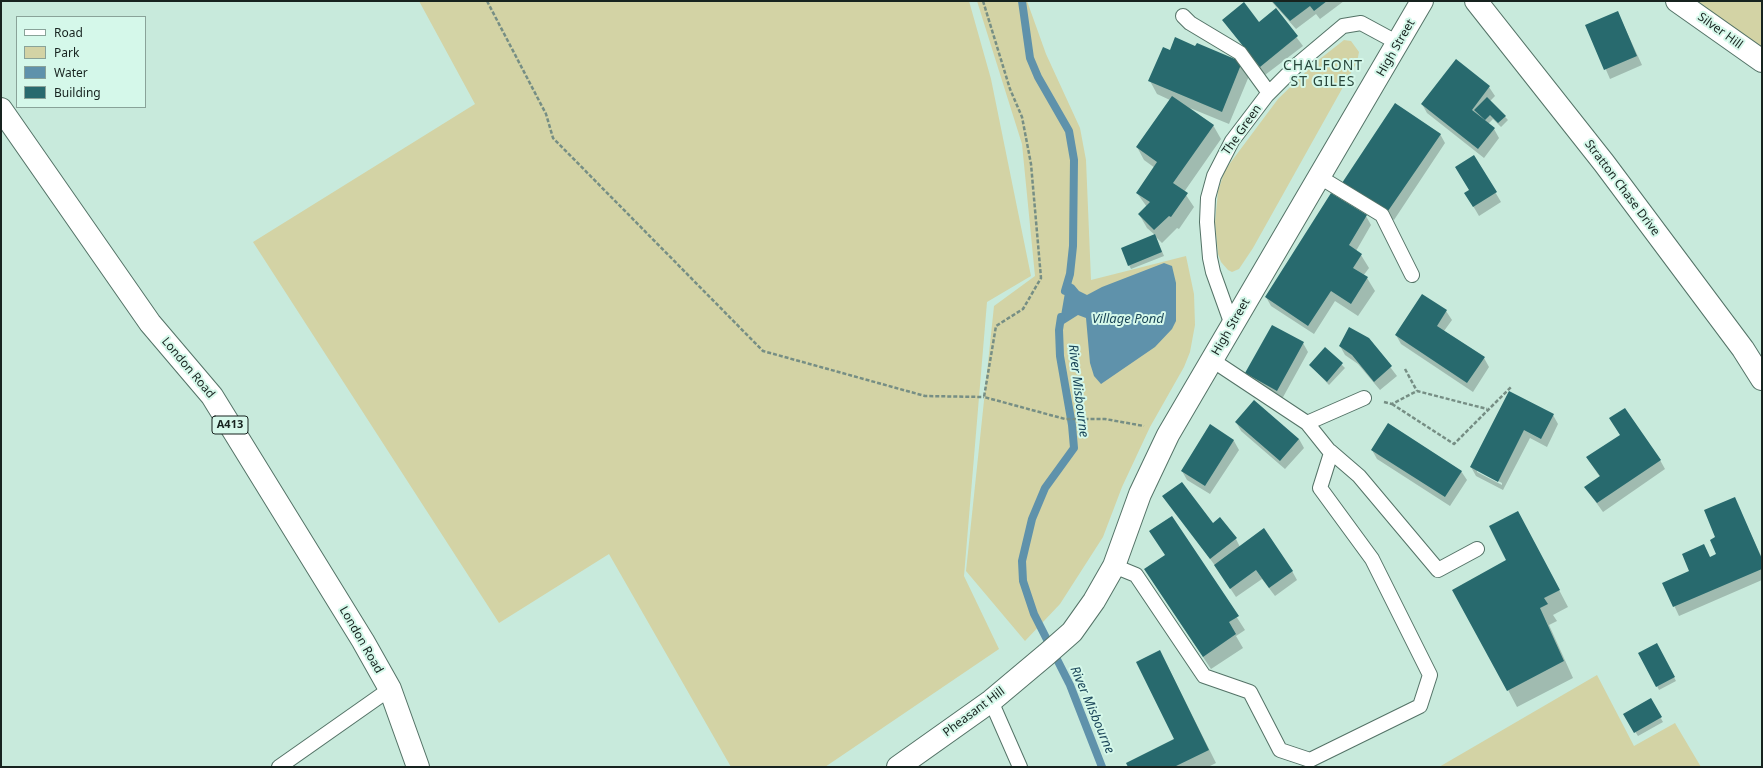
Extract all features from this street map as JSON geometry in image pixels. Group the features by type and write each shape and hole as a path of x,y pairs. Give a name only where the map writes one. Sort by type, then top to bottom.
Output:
{"main road":[{"name":"High Street","path":"1047,654 1072,632 1094,601 1114,566 1140,494 1168,435 1318,176 1367,98 1422,1"},
{"name":"Stratton Chase Drive","path":"1476,1 1609,169 1742,349 1762,379"},
{"name":"Silver Hill","path":"1677,1 1762,61"},
{"name":"London Road","path":"1,109 150,323 212,396 359,635 390,689 418,767"},
{"name":"Pheasant Hill","path":"898,767 991,701 1047,654"}],"lane":[{"path":"1183,16 1190,23 1240,53 1269,93"},
{"name":"The Green","path":"1232,325 1213,272 1210,258 1207,222 1208,198 1214,176 1232,141 1269,93 1299,63 1343,26 1361,23 1398,44"},
{"path":"1318,176 1382,215 1412,275"},
{"path":"1212,360 1307,423 1330,451 1359,476 1438,570 1477,549"},
{"path":"1307,423 1364,398"},
{"path":"1114,566 1136,574 1204,676 1250,692 1280,750 1310,760 1420,706 1430,675 1372,559 1320,488 1332,453 1330,451"},
{"path":"279,767 390,689"},
{"path":"991,701 1020,767"}],"path":[{"path":"487,1 518,65 546,114 553,138 763,351 925,396 984,397 1065,419 1105,419 1138,424 1168,435"},
{"path":"983,1 1010,89 1022,117 1031,164 1041,278 1023,309 996,326 984,397"},
{"path":"1405,369 1416,391"},
{"path":"1364,398 1392,404 1454,444 1487,409 1512,386"},
{"path":"1392,404 1416,391 1487,409"}],"green space":[{"path":"419,1 969,1 991,79 1031,276 987,302 964,576 999,649 825,767 731,767 609,554 499,623 253,242 475,104"},
{"path":"977,1 1027,1 1046,54 1080,128 1086,160 1091,280 1186,256 1194,294 1195,325 1190,352 1184,367 1150,427 1122,487 1103,537 1060,604 1025,641 966,571 994,306 1035,276 1022,144"},
{"path":"1693,1 1762,1 1762,49"},
{"path":"1344,40 1351,41 1359,52 1357,62 1253,248 1239,269 1232,272 1228,270 1221,262 1218,254 1215,223 1218,191 1225,170 1278,99 1316,62"},
{"path":"1597,675 1634,746 1675,723 1701,767 1439,767"}],"water":[{"name":"Village Pond","path":"1164,263 1172,266 1176,283 1176,321 1172,329 1155,347 1101,384 1094,376 1090,363 1086,318 1078,315 1059,327 1067,281 1074,285 1079,291 1087,295 1102,287"}],"building":[{"path":"1272,1 1327,1 1314,11 1310,6 1290,21"},
{"path":"1244,2 1259,22 1276,8 1298,36 1260,67 1222,20"},
{"path":"1618,11 1637,56 1604,70 1585,25"},
{"path":"1175,37 1195,46 1197,43 1242,62 1222,112 1148,81 1163,47 1170,50"},
{"path":"1456,59 1490,86 1472,110 1495,128 1478,149 1421,104"},
{"path":"1172,96 1214,125 1173,183 1188,193 1171,217 1169,216 1154,230 1138,214 1150,202 1136,193 1157,162 1136,147"},
{"path":"1487,97 1506,116 1498,123 1490,115 1485,120 1474,110"},
{"path":"1395,103 1441,134 1388,211 1342,183"},
{"path":"1474,155 1497,192 1473,207 1464,193 1469,190 1455,167"},
{"path":"1331,193 1367,215 1349,245 1362,254 1353,268 1368,277 1351,304 1331,291 1308,326 1265,297"},
{"path":"1155,234 1162,252 1128,266 1121,248"},
{"path":"1422,294 1447,310 1437,326 1485,357 1467,383 1395,335"},
{"path":"1272,325 1304,342 1277,391 1245,373"},
{"path":"1349,327 1369,338 1392,366 1374,382 1352,355 1339,346"},
{"path":"1325,347 1343,363 1327,382 1309,365"},
{"path":"1509,391 1554,414 1541,439 1524,430 1498,482 1470,467"},
{"path":"1254,400 1299,439 1280,461 1235,422"},
{"path":"1625,408 1661,460 1597,503 1584,487 1600,476 1586,457 1620,435 1609,418"},
{"path":"1388,423 1462,471 1445,497 1371,450"},
{"path":"1210,424 1234,440 1205,486 1181,471"},
{"path":"1182,482 1213,523 1220,517 1237,538 1210,559 1162,496"},
{"path":"1735,497 1762,559 1762,569 1673,607 1662,583 1689,571 1682,554 1704,544 1710,557 1716,554 1710,540 1715,537 1704,510"},
{"path":"1518,511 1560,590 1544,598 1548,604 1540,608 1564,661 1507,691 1452,590 1506,560 1489,526"},
{"path":"1172,516 1239,616 1229,622 1236,634 1203,657 1144,569 1165,555 1149,531"},
{"path":"1264,528 1293,571 1269,588 1256,570 1230,589 1214,565"},
{"path":"1657,643 1675,677 1656,687 1638,653"},
{"path":"1160,650 1209,750 1174,767 1128,767 1126,763 1174,739 1136,662"},
{"path":"1651,698 1662,717 1634,733 1623,714"}],"waterway":[{"name":"River Misbourne","path":"1022,1 1030,58 1038,77 1069,131 1074,160 1073,246 1070,274 1065,291"},
{"name":"River Misbourne","path":"1061,317 1059,330 1060,356 1072,425 1074,448 1045,488 1032,519 1022,561 1023,581 1034,614 1070,685 1102,767"}],"district":[{"name":"CHALFONT ST GILES","path":"1323,74"}]}
